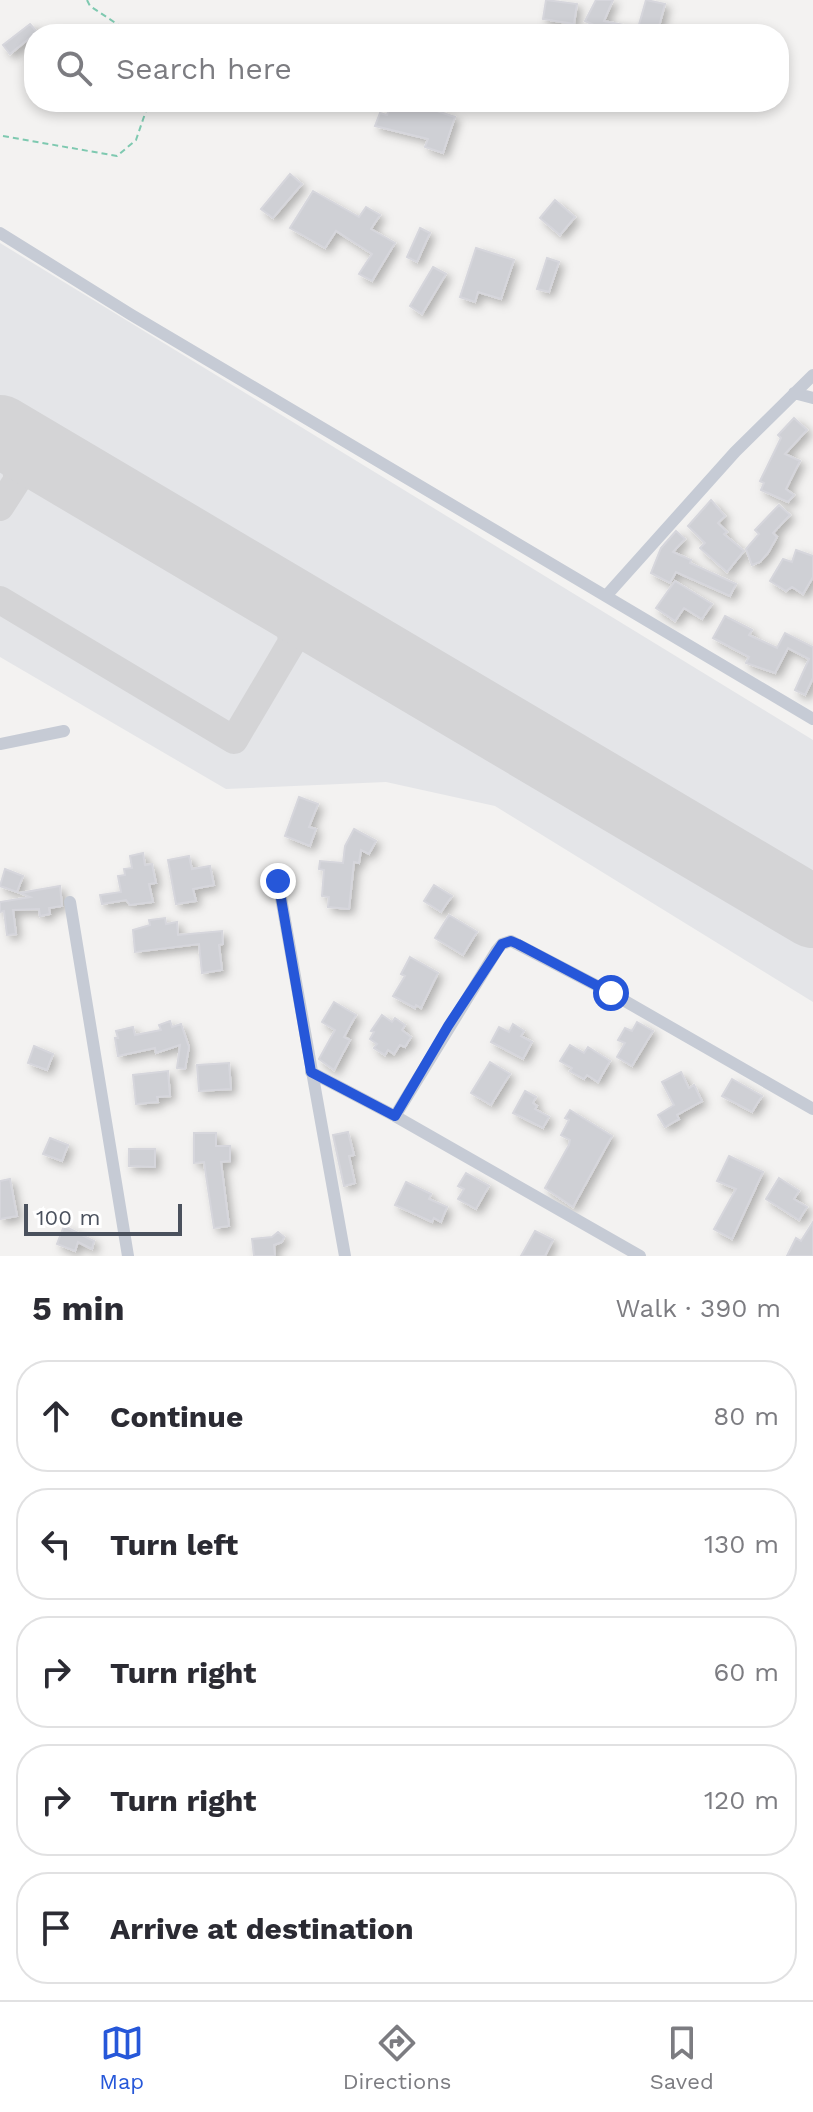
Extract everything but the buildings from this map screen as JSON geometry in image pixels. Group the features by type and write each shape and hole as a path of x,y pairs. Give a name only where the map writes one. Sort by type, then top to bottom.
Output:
{"street":[{"path":"0,233 130,314 813,719"},
{"path":"606,596 735,452 813,375"},
{"path":"794,393 813,398"},
{"path":"0,744 64,731"},
{"path":"278,881 345,1256"},
{"path":"70,902 128,1256"},
{"path":"395,1116 497,950 511,941 611,993 813,1109"},
{"path":"311,1072 395,1116 640,1256"}],"path":[{"path":"87,0 90,6 117,24"},
{"path":"3,136 117,156 136,140 146,112"}],"shaded area":[{"path":"0,243 813,740 813,1002 495,806 386,782 226,789 0,657"}],"taxiway":[{"path":"0,507 18,479 13,455"},
{"path":"0,600 234,740 292,642 289,618"}],"runway":[{"path":"0,431 813,912"}],"route":[{"path":"278,881 311,1072 395,1116 448,1026 502,944 511,941 518,944 611,993"}]}
